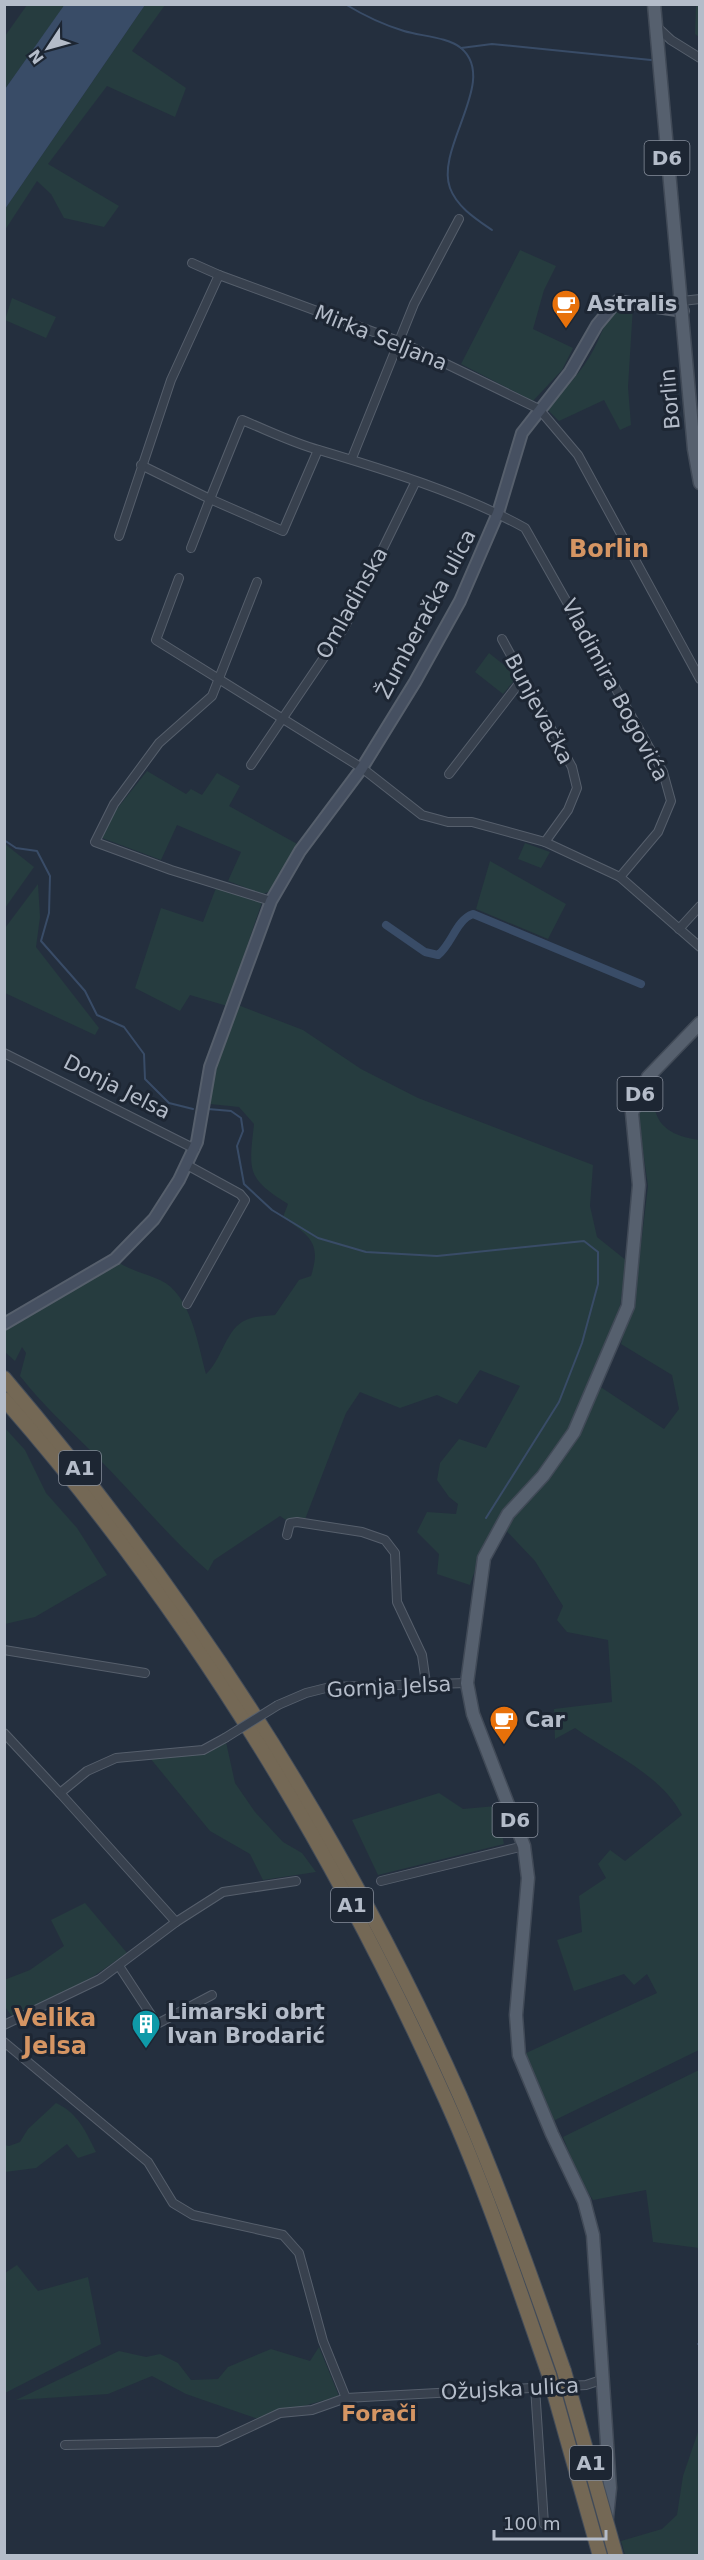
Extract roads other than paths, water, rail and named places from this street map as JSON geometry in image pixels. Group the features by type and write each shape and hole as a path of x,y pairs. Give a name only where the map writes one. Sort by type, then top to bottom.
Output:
{"highway":[{"name":"A1","path":"4,1378 209,1668 257,1742 336,1876 447,2102 501,2237 549,2375 601,2556"},
{"name":"A1","path":"4,1399 36,1425 124,1526 209,1642 284,1758 336,1846 418,2006 460,2097 515,2232 564,2371 616,2556"}],"main road":[{"name":"D6","path":"654,4 682,306"},
{"name":"Žumberačka ulica","path":"195,1149 210,1067 271,901 300,851 362,768 415,682 460,601 498,513 522,433 570,372 597,325 617,301 682,306"},
{"name":"Borlin","path":"682,306 699,483"},
{"name":"D6","path":"601,2556 610,2488 596,2253 590,2219 525,2072 516,2040 517,1989 528,1878 524,1846 477,1725 467,1683 484,1558 508,1514 543,1476 574,1432 628,1306 639,1185 632,1113 648,1077 699,1023"},
{"path":"4,1324 115,1259 154,1219 195,1149"}],"street":[{"path":"656,26 671,40 699,58"},
{"path":"352,458 422,288 459,219"},
{"name":"Mirka Seljana","path":"192,263 401,342 539,409"},
{"path":"119,536 171,380 219,274"},
{"path":"682,306 699,299"},
{"path":"539,409 578,455 699,678"},
{"name":"Vladimira Bogovića","path":"210,499 242,420 318,450 352,458 498,513 525,528 535,541 663,772 671,801 658,832 620,877"},
{"path":"141,465 210,499 284,531 318,450"},
{"name":"Omladinska","path":"251,765 344,628 415,483"},
{"path":"191,548 210,499"},
{"path":"179,578 156,640 218,681 362,768 422,815 448,822 472,822 545,842 620,877 699,946"},
{"path":"257,582 212,696 159,744 114,804 95,842 171,870 271,901"},
{"name":"Bunjevačka","path":"502,639 572,767 577,788 568,810 545,842"},
{"path":"448,774 524,677"},
{"path":"679,929 699,906"},
{"name":"Donja Jelsa","path":"4,1053 195,1149"},
{"path":"187,1166 240,1194 245,1200 188,1304"},
{"path":"287,1535 290,1524 297,1522 362,1532 385,1540 395,1553 394,1578 397,1602 422,1655 426,1683"},
{"path":"4,1650 145,1673"},
{"name":"Gornja Jelsa","path":"60,1793 87,1771 116,1758 203,1750 278,1705 306,1693 330,1687 467,1683"},
{"path":"4,1733 176,1922"},
{"path":"381,1881 524,1846"},
{"path":"4,2025 120,1966 176,1922 223,1892 296,1881"},
{"path":"120,1966 158,2024 212,1995"},
{"path":"4,2042 148,2162 173,2203 193,2215 283,2235 299,2253 323,2341 346,2398"},
{"name":"Ožujska ulica","path":"65,2445 218,2442 280,2413 312,2410 346,2398 586,2385 604,2379"},
{"path":"535,2387 544,2524"}],"water":[{"path":"65,4 145,5 5,209 5,89"}],"waterway":[{"path":"345,4 396,29 455,44 461,48 471,62 473,78 470,96 451,153 448,172 450,188 457,201 492,230"},
{"path":"461,48 492,44 651,60"},
{"path":"4,840 16,848 37,851 50,876 49,913 41,941 85,991 97,1015 124,1027 144,1054 145,1079 169,1103 193,1109"},
{"path":"386,925 425,952 438,955 462,921 473,914 641,984"},
{"path":"208,1109 231,1111 241,1118 243,1131 237,1146 244,1184 272,1210 318,1238 366,1252 437,1256 584,1241 598,1252 598,1284 582,1343 559,1402 486,1518"}],"place":[{"name":"Astralis","path":"566,330"},
{"name":"Car","path":"504,1746"},
{"name":"Limarski obrt Ivan Brodarić","path":"146,2050"}],"district":[{"name":"Borlin","path":"609,549"},
{"name":"Velika Jelsa","path":"55,2032"},
{"name":"Forači","path":"379,2413"}]}
